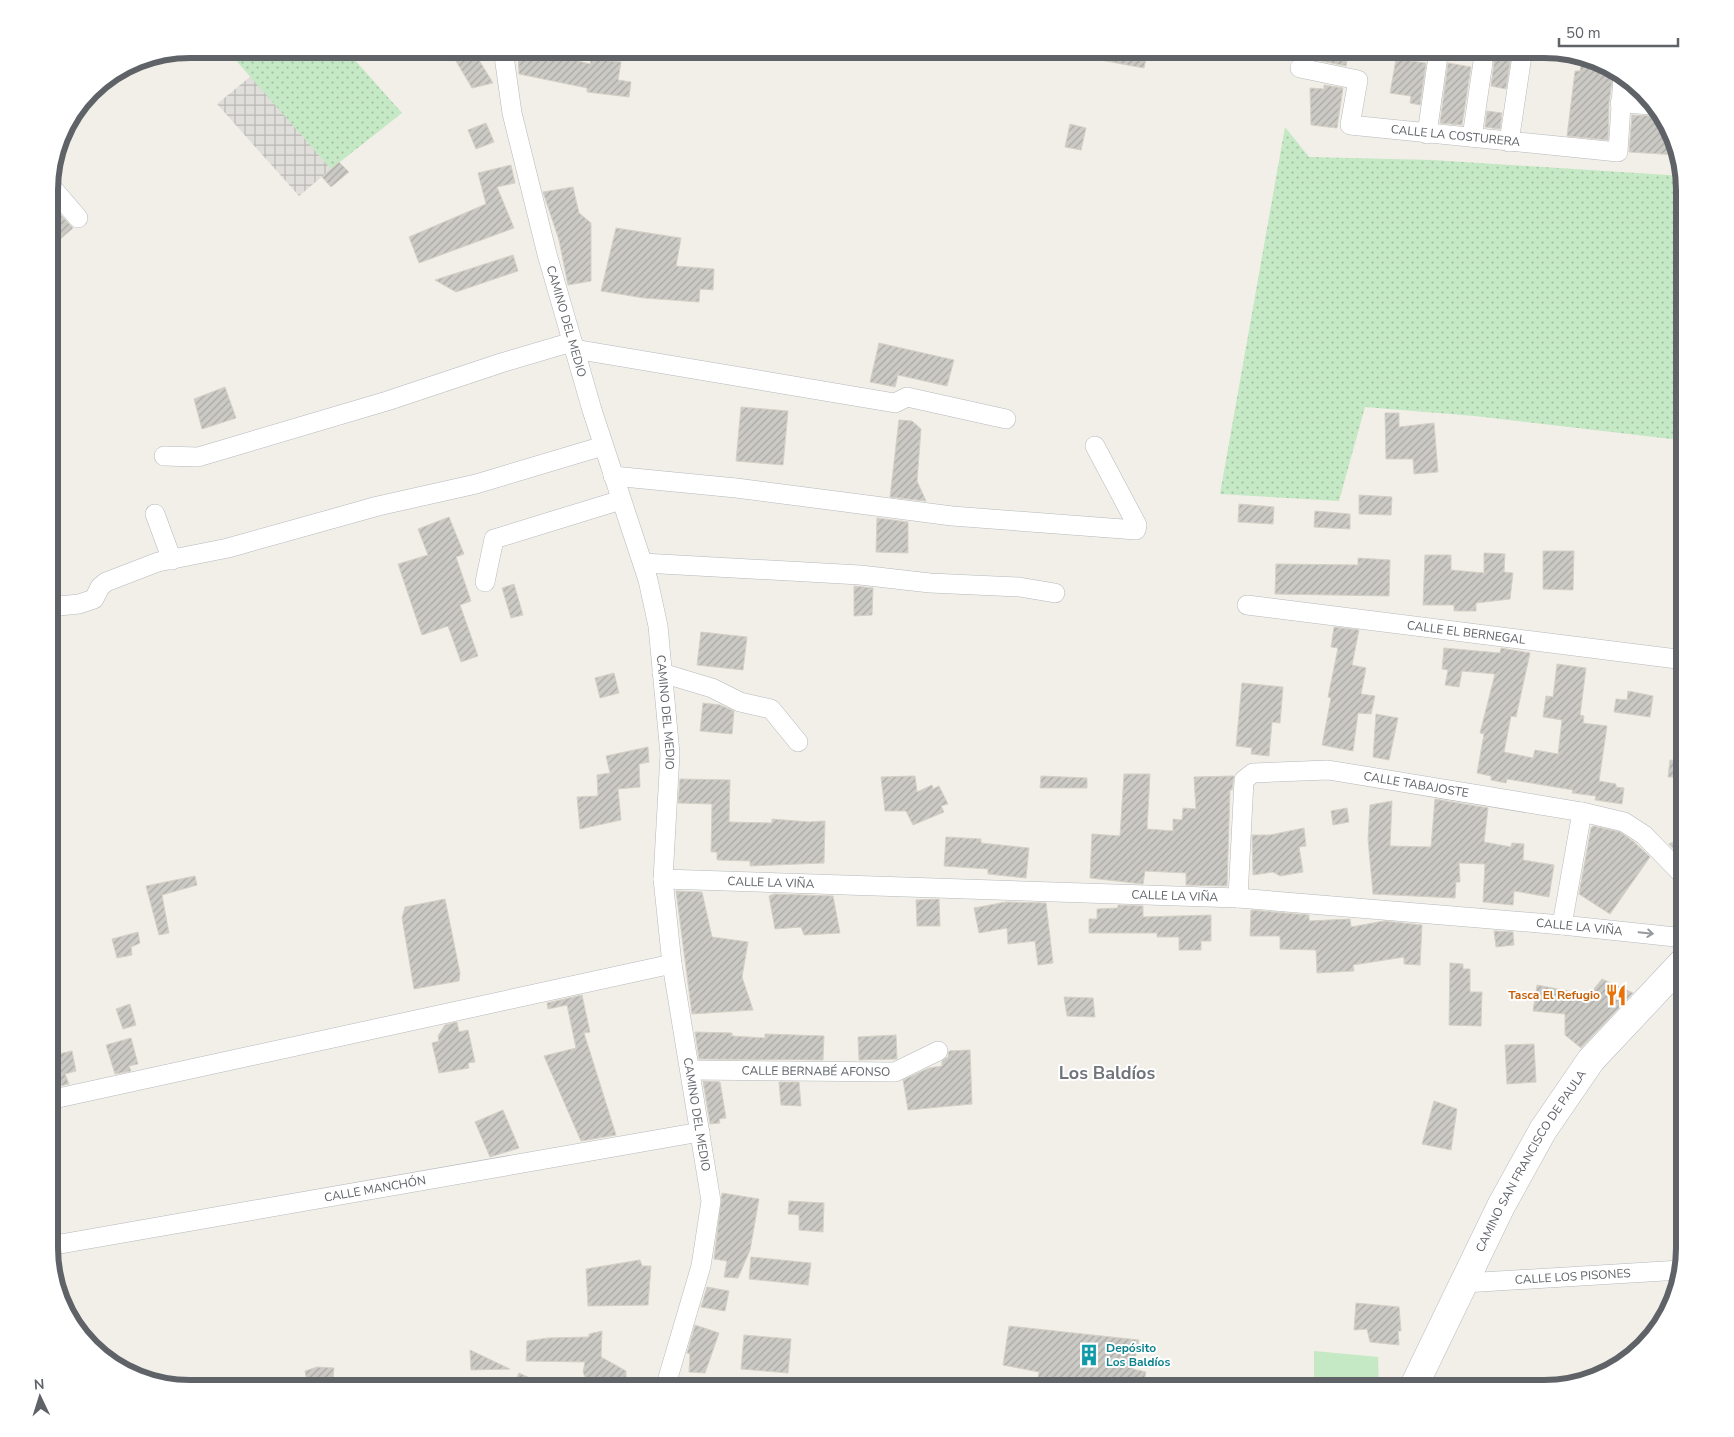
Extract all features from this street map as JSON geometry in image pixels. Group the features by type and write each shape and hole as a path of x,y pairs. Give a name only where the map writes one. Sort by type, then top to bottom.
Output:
{"main road":[{"name":"CAMINO SAN FRANCISCO DE PAULA","path":"1417,1380 1501,1206 1544,1130 1591,1060 1676,970"}],"street":[{"name":"CAMINO DEL MEDIO","path":"504,58 512,113 547,254 603,446 643,564 658,626 670,754 663,879 672,964 711,1201 701,1266 667,1380"},
{"path":"1427,134 1438,58"},
{"path":"1509,142 1522,58"},
{"path":"1472,137 1483,62"},
{"name":"CALLE LA COSTURERA","path":"1300,68 1358,80 1350,125 1618,152 1622,83"},
{"path":"1620,103 1645,105"},
{"path":"58,195 78,218"},
{"path":"164,456 198,457 387,401 501,363 573,345 895,403 907,397 1006,419"},
{"path":"58,606 94,599 100,587 115,577 158,562 228,548 378,506 476,484 603,446"},
{"path":"613,476 736,488 952,516 1136,530 1137,526 1095,446"},
{"path":"485,582 494,539 622,500"},
{"path":"155,514 172,560"},
{"path":"643,564 860,575 930,582 1019,587 1055,593"},
{"name":"CALLE EL BERNEGAL","path":"1247,605 1676,659"},
{"path":"662,673 712,688 740,702 771,709 798,742"},
{"name":"CALLE TABAJOSTE","path":"1238,898 1244,780 1254,773 1328,770 1582,812 1624,822 1644,835 1676,868"},
{"path":"1562,925 1582,812"},
{"name":"CALLE LA VIÑA","path":"663,879 1238,898 1562,925 1676,937"},
{"path":"58,1098 672,964"},
{"name":"CALLE BERNABÉ AFONSO","path":"690,1070 895,1072 938,1051"},
{"name":"CALLE MANCHÓN","path":"58,1244 700,1132"},
{"name":"CALLE LOS PISONES","path":"1464,1283 1674,1270"}],"shaded area":[{"path":"251,76 331,169 299,196 217,104"}],"green space":[{"path":"234,58 353,58 402,113 331,169"},
{"path":"1285,127 1309,157 1432,160 1675,176 1676,440 1475,416 1365,407 1339,501 1220,494"},
{"path":"1314,1351 1378,1357 1379,1380 1314,1380"}],"building":[{"path":"460,58 481,58 479,60 493,83 472,88 456,61"},
{"path":"518,58 566,58 590,64 591,59 621,62 618,80 631,82 629,97 587,92 587,88 519,74"},
{"path":"1089,58 1146,58 1144,68"},
{"path":"1312,58 1347,58 1346,66"},
{"path":"1492,58 1511,58 1506,89 1491,86 1494,63"},
{"path":"1396,59 1426,63 1420,105 1410,103 1411,96 1390,93"},
{"path":"1448,63 1471,67 1462,125 1440,123"},
{"path":"1581,63 1603,71 1613,77 1609,102 1608,140 1567,136 1575,71 1580,71"},
{"path":"1324,85 1343,88 1337,128 1311,125 1310,88 1324,89"},
{"path":"1487,111 1502,113 1500,129 1485,127"},
{"path":"1632,115 1652,116 1659,124 1672,155 1629,152"},
{"path":"486,123 494,142 476,149 468,130"},
{"path":"1070,124 1086,128 1081,150 1065,147"},
{"path":"339,162 349,172 331,187 322,177"},
{"path":"511,165 515,183 497,187 514,228 419,263 409,237 486,204 478,173"},
{"path":"573,187 579,213 591,223 591,281 568,285 559,240 543,192"},
{"path":"58,212 73,228 58,241"},
{"path":"616,228 681,238 676,266 714,269 713,290 700,289 699,302 644,298 601,291"},
{"path":"513,255 518,271 456,292 435,280"},
{"path":"879,343 954,360 947,386 898,375 895,387 870,382"},
{"path":"225,387 236,418 202,429 194,399"},
{"path":"741,407 788,411 783,465 736,461"},
{"path":"1385,413 1399,413 1399,427 1434,423 1438,472 1414,474 1413,459 1386,459"},
{"path":"899,420 912,421 921,429 917,481 926,501 890,497"},
{"path":"1359,495 1392,497 1391,515 1359,514"},
{"path":"1239,504 1274,507 1273,524 1238,522"},
{"path":"1315,511 1350,514 1350,529 1314,527"},
{"path":"449,517 464,554 456,557 471,601 460,605 478,656 461,662 448,626 422,635 398,564 428,555 418,529"},
{"path":"877,518 908,522 908,553 876,552"},
{"path":"1543,551 1574,551 1573,590 1543,589"},
{"path":"1484,553 1505,554 1504,572 1513,573 1510,599 1476,603 1476,611 1454,611 1454,605 1423,605 1425,555 1451,555 1451,570 1484,573"},
{"path":"1358,558 1390,560 1389,596 1275,594 1276,564 1358,565"},
{"path":"514,584 523,615 511,618 502,588"},
{"path":"854,586 873,588 872,615 854,616"},
{"path":"1334,627 1359,630 1352,665 1366,668 1361,694 1375,696 1371,714 1358,713 1353,751 1322,745 1331,698 1328,697 1338,648 1331,647"},
{"path":"701,632 747,637 743,670 697,665"},
{"path":"1444,648 1500,653 1501,648 1530,653 1516,717 1511,716 1504,752 1533,758 1535,750 1558,754 1562,720 1543,717 1546,696 1553,697 1557,664 1586,668 1580,715 1584,716 1583,723 1607,726 1599,781 1616,784 1616,787 1624,788 1622,804 1595,800 1596,796 1572,793 1573,790 1507,779 1506,783 1491,780 1491,776 1477,773 1484,734 1480,733 1495,674 1462,671 1459,687 1445,685 1448,670 1442,669"},
{"path":"614,673 619,693 600,698 595,678"},
{"path":"1242,683 1283,687 1280,723 1272,722 1269,756 1251,754 1252,748 1236,746"},
{"path":"1628,691 1653,696 1650,717 1614,712 1616,699 1627,700"},
{"path":"703,703 720,705 734,711 732,734 700,731"},
{"path":"1376,714 1398,718 1389,760 1373,757"},
{"path":"648,747 649,762 639,764 640,787 618,789 621,820 580,829 577,797 598,796 597,775 610,773 606,756"},
{"path":"1670,760 1676,760 1676,777 1668,777"},
{"path":"1124,774 1150,774 1147,829 1173,831 1173,819 1182,820 1183,808 1196,809 1194,777 1234,776 1232,790 1230,790 1227,886 1186,885 1186,873 1145,871 1143,884 1090,878 1092,834 1120,836"},
{"path":"915,776 917,792 932,785 933,789 939,786 948,804 941,806 944,812 913,825 906,811 885,811 881,777"},
{"path":"1041,776 1087,778 1087,788 1040,788"},
{"path":"680,779 730,780 729,822 772,823 772,819 809,822 825,821 824,863 750,866 750,861 717,860 717,852 711,852 712,804 678,803"},
{"path":"1435,799 1488,808 1484,842 1511,847 1512,843 1524,844 1523,860 1554,865 1549,897 1514,891 1513,905 1483,902 1485,864 1459,863 1460,882 1456,882 1455,898 1373,894 1368,839 1370,805 1392,801 1390,846 1431,847"},
{"path":"1347,808 1349,822 1333,825 1331,811"},
{"path":"1593,826 1620,832 1650,857 1610,914 1579,894 1591,828"},
{"path":"1304,828 1306,846 1299,847 1303,872 1280,876 1273,872 1253,875 1252,835 1270,835"},
{"path":"946,837 981,839 981,843 1029,848 1026,878 988,874 988,869 944,866"},
{"path":"1676,840 1676,851 1669,844"},
{"path":"195,876 197,885 162,895 169,933 159,935 146,886"},
{"path":"676,891 702,892 712,937 748,942 742,977 753,1010 692,1014"},
{"path":"774,894 833,896 840,933 804,935 801,927 775,929 769,896"},
{"path":"445,899 460,973 459,981 414,989 402,918 405,907"},
{"path":"939,899 940,926 917,926 916,900"},
{"path":"1006,902 1046,903 1053,963 1038,965 1035,941 1008,944 1007,928 979,933 974,908"},
{"path":"1118,905 1143,906 1143,917 1211,915 1211,941 1201,941 1201,950 1179,950 1179,937 1157,937 1157,933 1089,933 1089,919 1097,919 1097,909 1118,908"},
{"path":"1251,910 1309,915 1309,921 1350,919 1351,927 1384,921 1422,925 1420,965 1404,964 1404,957 1353,965 1354,971 1317,973 1316,950 1280,949 1280,936 1250,936"},
{"path":"1494,931 1513,932 1514,945 1496,947"},
{"path":"138,932 140,943 131,947 132,955 117,958 112,939"},
{"path":"1450,963 1463,964 1463,969 1470,969 1470,992 1482,992 1481,1026 1449,1025"},
{"path":"1602,979 1633,993 1581,1048 1565,1035 1565,1014 1533,1011 1537,985 1589,995"},
{"path":"582,995 590,1032 584,1033 616,1135 581,1141 544,1056 576,1048 567,1005 548,1009 547,1003"},
{"path":"1064,997 1093,998 1095,1017 1067,1016"},
{"path":"130,1004 136,1025 123,1029 116,1009"},
{"path":"457,1022 459,1032 468,1030 475,1062 468,1063 469,1068 439,1073 432,1043 439,1041 438,1036 445,1025"},
{"path":"695,1032 732,1033 732,1036 765,1038 765,1034 824,1036 823,1060 699,1059"},
{"path":"896,1035 897,1059 859,1060 858,1037"},
{"path":"131,1038 138,1064 129,1066 131,1071 115,1074 106,1045"},
{"path":"1534,1044 1536,1082 1507,1084 1505,1045"},
{"path":"970,1050 972,1104 908,1110 903,1080 929,1068 942,1066 942,1061 948,1057 949,1051"},
{"path":"72,1051 76,1071 65,1074 69,1084 58,1086 58,1054"},
{"path":"703,1081 720,1082 726,1118 719,1119 720,1123 710,1124"},
{"path":"779,1082 799,1082 801,1106 781,1105"},
{"path":"1434,1101 1457,1109 1451,1150 1422,1144"},
{"path":"503,1110 519,1148 490,1157 475,1122"},
{"path":"722,1193 759,1199 750,1250 738,1278 724,1277 727,1261 714,1259"},
{"path":"789,1201 824,1203 823,1232 799,1230 799,1215 788,1214"},
{"path":"751,1257 811,1263 808,1285 749,1279"},
{"path":"640,1260 642,1266 651,1266 648,1305 588,1306 586,1269"},
{"path":"707,1287 729,1291 725,1311 701,1307"},
{"path":"1356,1303 1399,1307 1401,1331 1398,1331 1399,1345 1370,1342 1367,1329 1354,1330"},
{"path":"695,1325 719,1333 705,1373 689,1372 690,1354 687,1353"},
{"name":"Depósito Los Baldíos","path":"1009,1326 1139,1340 1133,1369 1146,1372 1144,1380 1038,1380 1039,1372 1003,1365"},
{"path":"602,1331 601,1357 626,1371 626,1380 586,1380 583,1372 585,1362 526,1361 527,1341 548,1338 589,1337 589,1334"},
{"path":"744,1335 791,1339 788,1373 741,1369"},
{"path":"470,1350 510,1369 471,1370"},
{"path":"317,1367 334,1368 333,1380 307,1380 305,1371"},
{"path":"519,1373 534,1380 516,1380"}],"place":[{"name":"Tasca El Refugio","path":"1616,995"},
{"name":"Depósito Los Baldíos","path":"1089,1355"}],"district":[{"name":"Los Baldíos","path":"1107,1073"}]}
